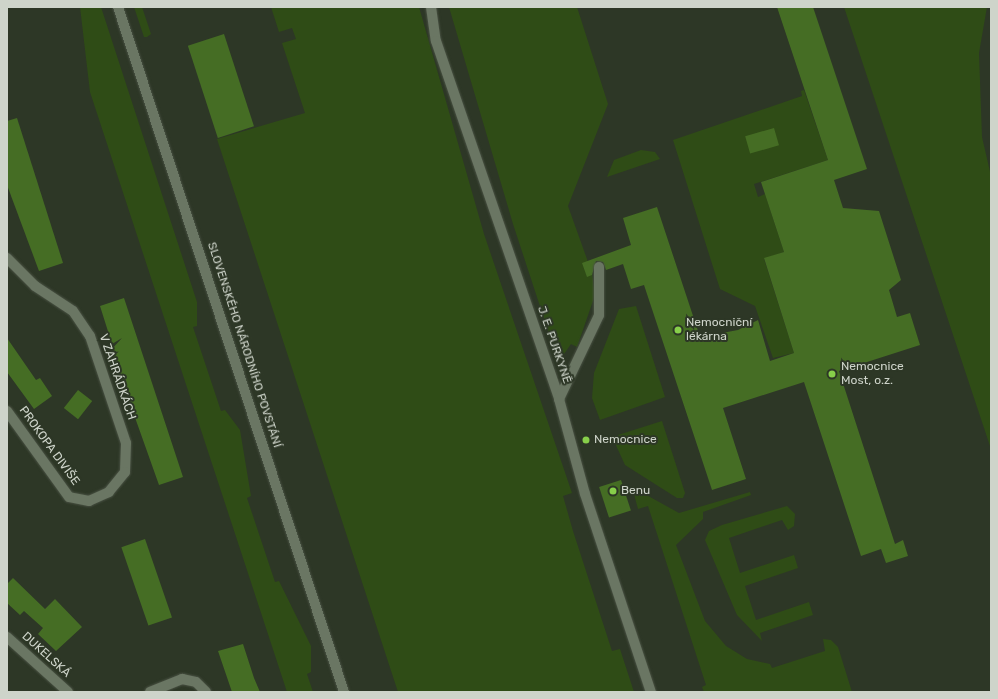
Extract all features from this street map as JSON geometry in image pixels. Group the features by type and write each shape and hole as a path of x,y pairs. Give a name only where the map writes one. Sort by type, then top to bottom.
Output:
{"street":[{"name":"SLOVENSKÉHO NÁRODNÍHO POVSTÁNÍ","path":"118,7 344,692"},
{"name":"J. E. PURKYNĚ","path":"432,7 436,41 559,399 585,494 651,692"},
{"name":"V ZAHRÁDKÁCH","path":"7,258 35,286 73,311 90,336 126,443 124,472 109,492 89,501 69,497"},
{"path":"559,399 600,315 599,267"},
{"name":"PROKOPA DIVIŠE","path":"7,412 69,497"},
{"name":"DUKELSKÁ","path":"7,637 68,692"},
{"path":"150,692 182,679 196,682 206,692"}],"green space":[{"path":"80,7 101,7 197,302 197,326 193,327 221,411 225,410 240,430 251,496 247,498 275,582 279,581 311,646 311,672 307,674 313,692 287,692 90,92"},
{"path":"134,7 142,7 151,34 147,37 144,37"},
{"path":"271,7 419,7 484,234 572,493 563,496 573,531 612,651 620,649 634,692 398,692 217,139 305,113 282,43 296,39 292,28 279,32"},
{"path":"449,7 577,7 608,104 568,206 592,273 595,295 577,347 571,344 562,357 555,352 513,224"},
{"path":"844,7 987,7 979,53 982,137 991,176 991,449"},
{"path":"804,90 828,160 754,184 758,197 765,194 784,252 764,259 794,353 773,358 755,306 720,289 673,140 802,96 801,91"},
{"path":"641,150 655,152 660,159 607,177 614,160"},
{"path":"636,306 665,397 600,420 592,398 594,373 619,309"},
{"path":"662,421 685,493 683,498 677,498 625,465 614,441 618,435"},
{"path":"632,487 679,513 750,492 751,495 703,512 703,519 676,545 705,621 726,646 747,659 770,664 772,668 825,651 823,639 831,640 838,647 852,692 704,692 702,687 706,685 648,506 638,509"},
{"path":"787,506 795,514 794,526 788,530 782,520 729,538 740,573 794,555 798,568 745,586 756,620 809,602 813,615 760,633 762,641 737,615 705,540 709,531 722,525"}],"building":[{"path":"777,7 813,7 867,169 834,180 843,208 879,211 901,280 889,290 897,317 910,313 920,345 839,371 895,544 903,540 908,556 886,563 881,549 861,556 804,382 723,408 746,479 712,490 644,285 631,289 623,264 606,270 603,262 596,261 592,275 587,277 582,263 631,245 623,218 657,207 700,337 738,330 758,320 770,361 794,353 764,258 784,252 761,182 828,160"},
{"path":"224,34 254,126 218,138 188,46"},
{"path":"17,118 63,263 39,271 7,185 7,121"},
{"path":"774,128 779,145 750,154 745,136"},
{"path":"124,298 183,477 159,485 111,350 122,338 112,344 100,306"},
{"path":"7,338 36,380 40,378 52,396 34,409 7,372"},
{"path":"78,390 92,401 78,419 64,408"},
{"path":"621,480 631,510 609,518 599,487"},
{"path":"145,539 172,617 148,626 121,547"},
{"path":"13,578 45,609 55,599 82,627 56,651 38,634 43,628 24,611 20,615 7,603 7,584"},
{"path":"243,644 260,692 232,692 218,651"}],"place":[{"name":"Nemocniční lékárna","path":"678,330"},
{"name":"Nemocnice Most, o.z.","path":"832,374"},
{"name":"Nemocnice","path":"586,440"},
{"name":"Benu","path":"613,491"}]}
